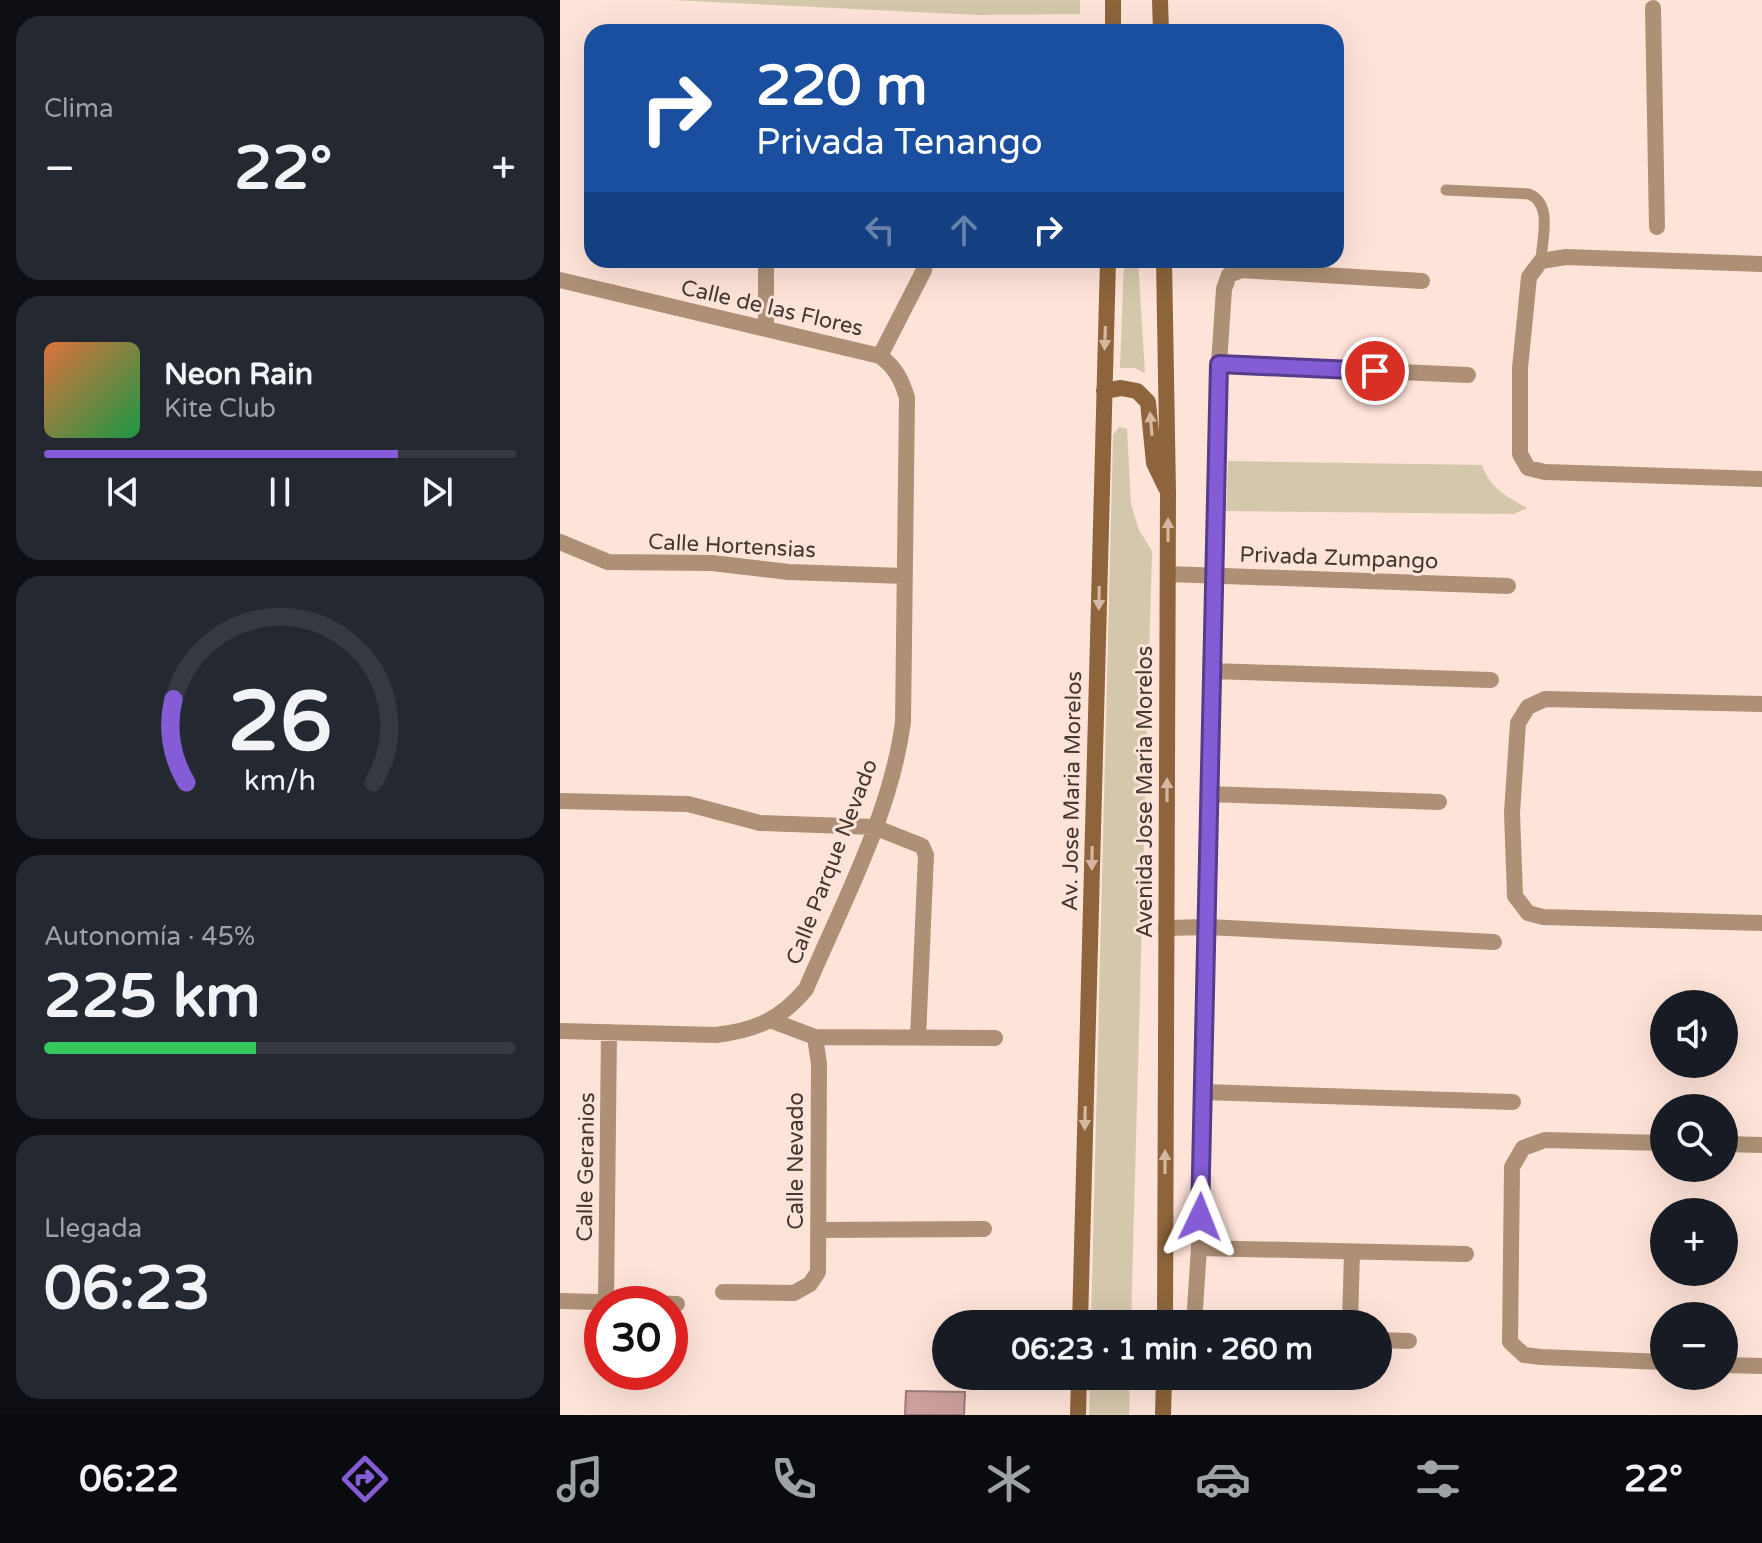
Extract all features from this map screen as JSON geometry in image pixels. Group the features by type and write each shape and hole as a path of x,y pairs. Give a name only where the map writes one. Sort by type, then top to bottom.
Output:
{"main road":[{"path":"1113,0 1113,24"},
{"path":"1160,0 1161,24"},
{"name":"Av. Jose Maria Morelos","path":"1080,1310 1108,268"},
{"name":"Avenida Jose Maria Morelos","path":"1164,268 1168,493 1165,1310"},
{"path":"1104,391 1121,388 1137,391 1148,402 1154,463 1168,493"},
{"path":"1078,1415 1079,1390"},
{"path":"1163,1415 1164,1390"}],"street":[{"path":"1654,3 1657,227"},
{"path":"1762,264 1566,257 1541,261 1529,277 1520,368 1520,454 1528,468 1545,472 1762,479"},
{"path":"766,268 766,329"},
{"path":"880,356 924,268"},
{"path":"1195,1310 1208,927 1219,364 1224,289 1229,275 1241,270 1422,281"},
{"name":"Calle de las Flores","path":"560,280 880,356"},
{"name":"Calle Parque Nevado","path":"560,1031 716,1035 742,1032 789,1009 806,989 889,787 903,722 907,398 891,364 880,356"},
{"path":"1219,364 1468,375"},
{"name":"Calle Hortensias","path":"560,542 608,562 712,563 789,572 904,576"},
{"name":"Privada Zumpango","path":"1168,574 1508,586"},
{"path":"1212,671 1491,680"},
{"path":"1762,704 1545,699 1528,707 1518,723 1512,813 1515,896 1528,913 1543,917 1762,923"},
{"path":"1210,794 1439,802"},
{"path":"560,801 688,804 760,823 874,827 922,846 926,855 918,1038"},
{"path":"1166,928 1208,927 1494,942"},
{"path":"770,1020 815,1037 995,1038"},
{"name":"Calle Geranios","path":"606,1286 609,1032"},
{"name":"Calle Nevado","path":"723,1292 794,1293 810,1284 818,1272 819,1064 815,1037"},
{"path":"1203,1092 1513,1102"},
{"path":"1650,1143 1545,1140 1523,1148 1512,1167 1510,1342 1524,1355 1650,1361"},
{"path":"1738,1144 1762,1145"},
{"path":"818,1230 984,1229"},
{"path":"1199,1248 1466,1254"},
{"path":"1350,1310 1352,1252"},
{"path":"560,1301 584,1302"},
{"path":"1392,1340 1409,1341"},
{"path":"1738,1365 1762,1366"}],"lane":[{"path":"1446,190 1529,194 1539,198 1544,208 1541,261"}],"shaded area":[{"path":"671,0 1080,0 1080,14 978,15"},
{"path":"1124,268 1138,268 1145,373 1134,368 1120,368"},
{"path":"1119,427 1127,429 1131,504 1139,530 1152,551 1131,1310 1091,1310 1113,435"},
{"path":"1228,461 1482,465 1494,486 1527,508 1514,514 1226,511"},
{"path":"1090,1390 1130,1390 1129,1415 1089,1415"}],"building":[{"path":"906,1391 965,1392 964,1415 905,1415"}],"route":[{"path":"1200,1217 1219,364 1375,371"}]}
